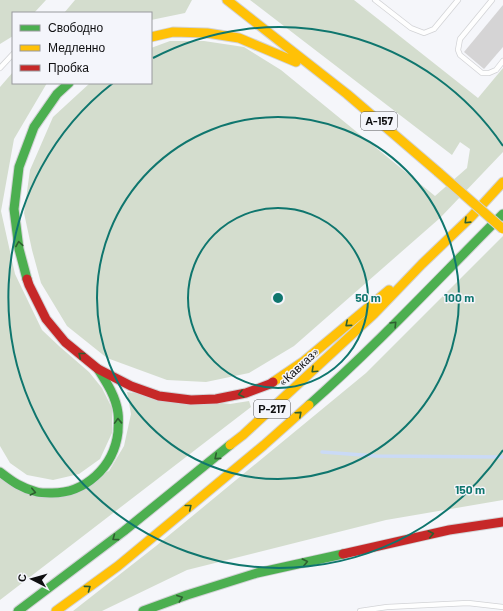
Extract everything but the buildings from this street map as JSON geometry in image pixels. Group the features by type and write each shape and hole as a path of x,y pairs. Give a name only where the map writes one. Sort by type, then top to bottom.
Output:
{"main road":[{"name":"А-157","path":"227,0 347,94 503,229"},
{"path":"152,37 173,32 207,33 239,38 318,72"},
{"path":"68,84 57,94 34,127 19,167 14,210 19,250 29,285 46,319 65,342 98,369 131,386 159,396 191,400 216,399 246,393 270,384 304,361 422,264"},
{"name":"«Кавказ»","path":"18,611 124,531 243,435 374,314 422,264 472,217 503,182"},
{"name":"Р-217","path":"56,611 118,566 264,446 343,374 503,214"},
{"path":"0,472 14,484 25,490 36,493 51,494 66,492 83,486 105,467 116,444 119,419 117,408 108,385 98,369"},
{"path":"143,611 187,595 257,573 441,532 503,522"}],"lane":[{"path":"375,0 411,28 424,32 434,29 458,0"},
{"path":"492,0 460,39 458,50 460,55 482,73 493,72 503,61"},
{"path":"0,68 12,55"},
{"path":"360,611 387,607 468,603 503,606"}],"green space":[{"path":"0,0 46,0 35,12 12,12 12,37 0,44"},
{"path":"75,0 192,0 185,13 152,20 152,12 65,12"},
{"path":"250,0 354,0 478,98 503,68 503,152 440,218 294,346 249,373 206,382 167,380 107,358 67,326 41,283 24,213 30,170 53,117 89,84 152,84 152,48 170,41 204,41 244,47 281,70 435,196 467,168 470,149 460,142 452,155"},
{"path":"12,73 12,84 46,84 14,139 1,211 15,274 42,330 89,372 102,388 112,408 112,433 100,459 79,474 53,480 27,475 10,463 0,446 0,87"},
{"path":"503,236 503,500 386,520 187,570 102,611 73,611 156,546 366,373"},
{"path":"127,392 230,404 249,401 251,407 0,600 0,477 39,498 109,471 124,446 131,414"}],"waterway":[{"path":"322,452 376,456 503,457"}],"traffic: fast":[{"path":"27,279 19,249 14,209 19,167 34,127 57,94 68,84"},
{"path":"309,405 383,335 503,214"},
{"path":"0,472 22,487 45,493 63,492 75,489 96,476 111,456 118,432 117,407 108,385 98,369"},
{"path":"18,611 124,531 230,445"},
{"path":"143,611 187,595 257,573 343,554"}],"traffic: slow":[{"path":"227,0 347,94 438,172"},
{"path":"152,37 173,32 207,33 239,38 296,62"},
{"path":"438,172 503,229"},
{"path":"230,445 243,435 374,314 422,264 471,217 503,182"},
{"path":"273,382 304,361 389,290"},
{"path":"56,611 118,566 264,445 309,405"}],"traffic: jam":[{"path":"27,279 46,319 65,342 98,369 131,386 159,396 191,400 216,399 246,393 273,382"},
{"path":"343,554 449,530 503,522"}]}
